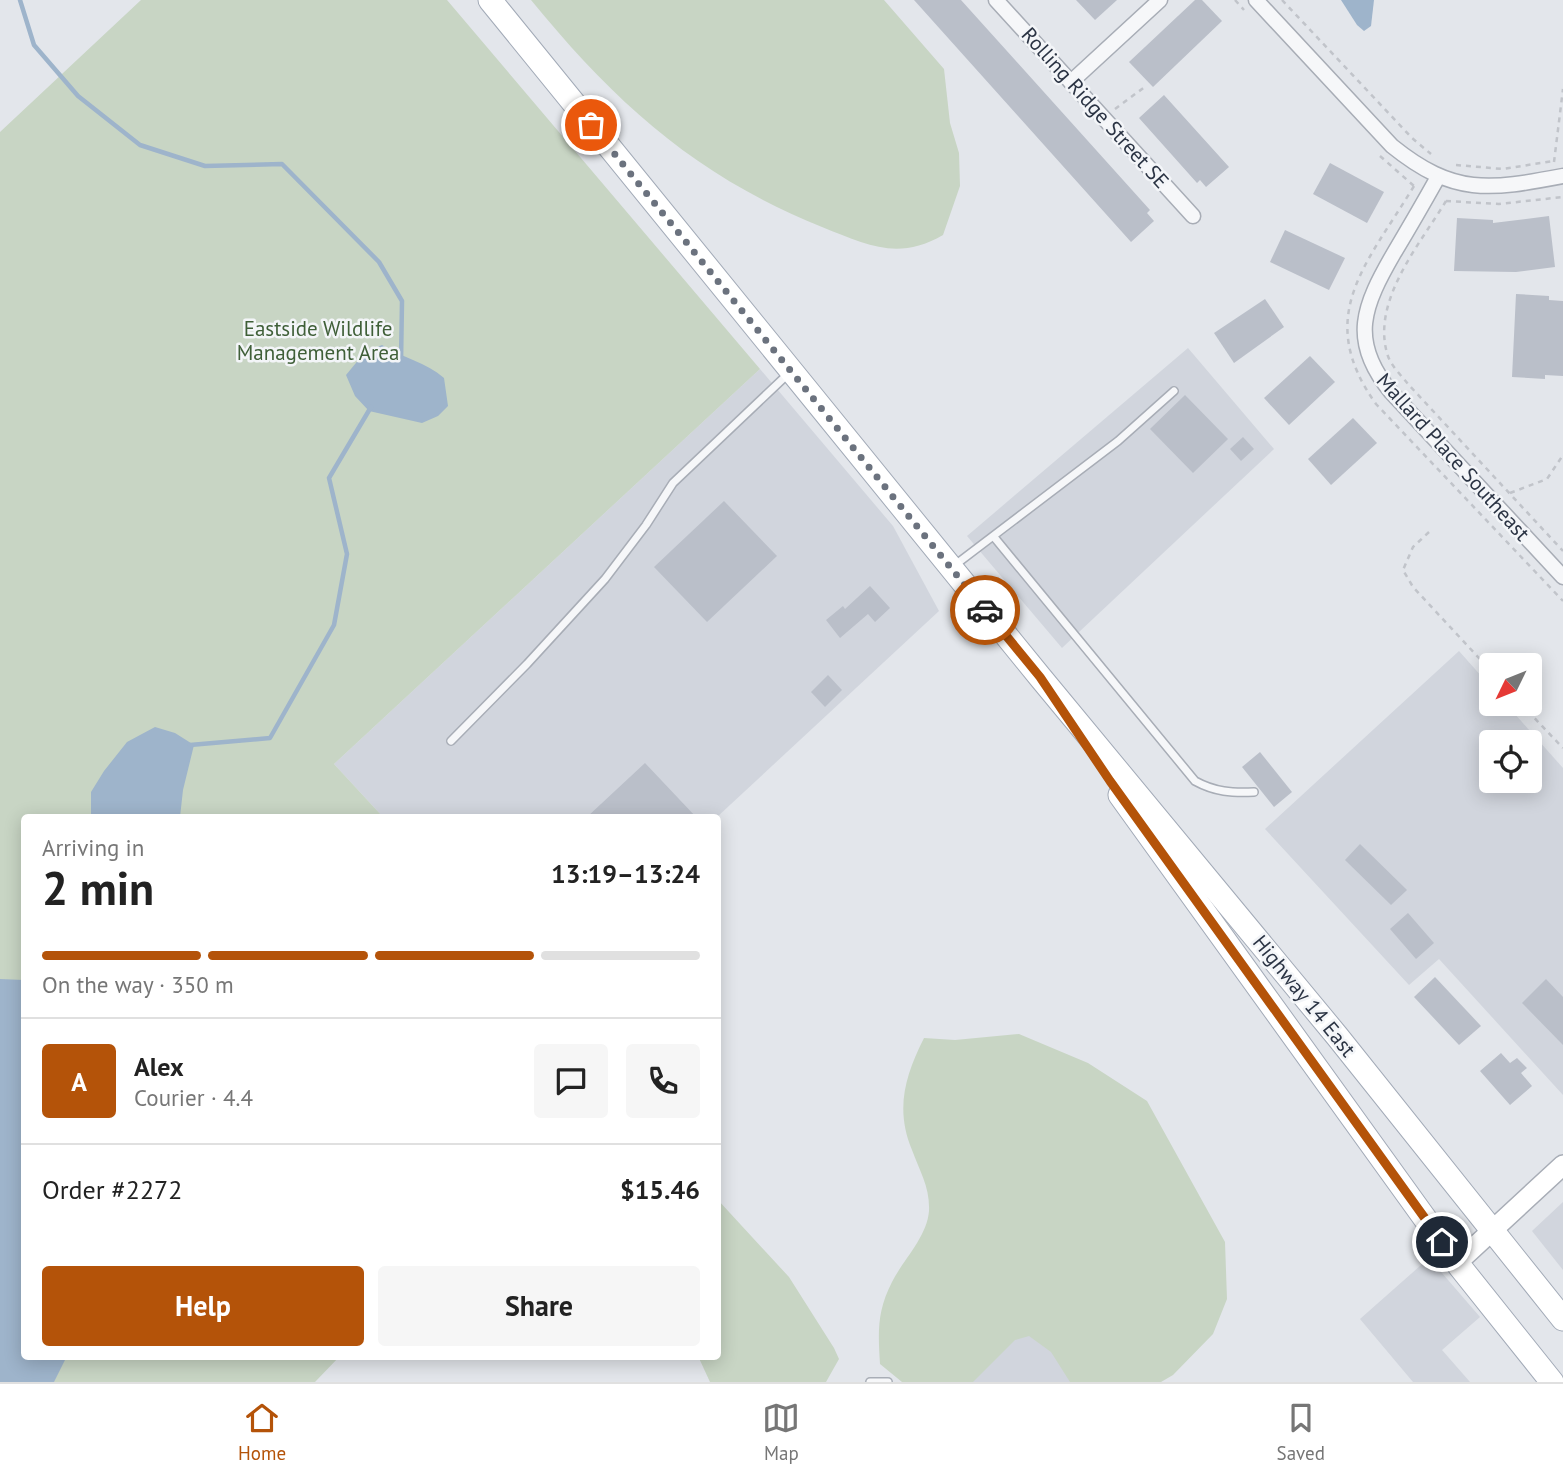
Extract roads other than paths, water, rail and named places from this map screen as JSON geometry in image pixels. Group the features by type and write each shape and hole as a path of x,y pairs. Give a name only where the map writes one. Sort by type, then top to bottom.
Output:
{"main road":[{"name":"Highway 14 East","path":"490,0 1040,677 1231,907 1563,1319"},
{"name":"Highway 14 East","path":"1040,677 1110,781 1457,1263 1552,1382"}],"street":[{"name":"Rolling Ridge Street SE","path":"996,0 1194,216"},
{"path":"1071,82 1160,0"},
{"path":"1256,0 1392,146 1438,177 1470,186 1495,186 1563,176"},
{"name":"Mallard Place Southeast","path":"1438,177 1374,288 1364,315 1364,337 1368,356 1377,376 1391,392 1563,577"},
{"path":"1457,1263 1563,1165"}],"lane":[{"path":"451,741 605,579 646,526 673,483 791,371"},
{"path":"951,568 1118,441 1174,391"},
{"path":"994,537 1195,781 1211,789 1232,793 1254,792"},
{"path":"870,1382 888,1382"}],"water":[{"path":"1341,0 1374,0 1371,26 1364,31 1357,25"},
{"path":"382,345 430,368 444,378 448,406 438,416 422,423 369,411 355,396 346,375 365,352"},
{"path":"155,727 175,733 194,745 180,814 91,814 91,792 127,742"},
{"path":"0,979 21,980 21,1360 65,1360 54,1382 0,1382"}],"waterway":[{"path":"20,0 34,45 78,96 140,145 205,166 282,164 379,262 402,301 401,362"},
{"path":"190,745 270,738 334,625 347,554 329,478 371,407"}],"park label":[{"name":"Eastside Wildlife Management Area","path":"318,341"}]}
